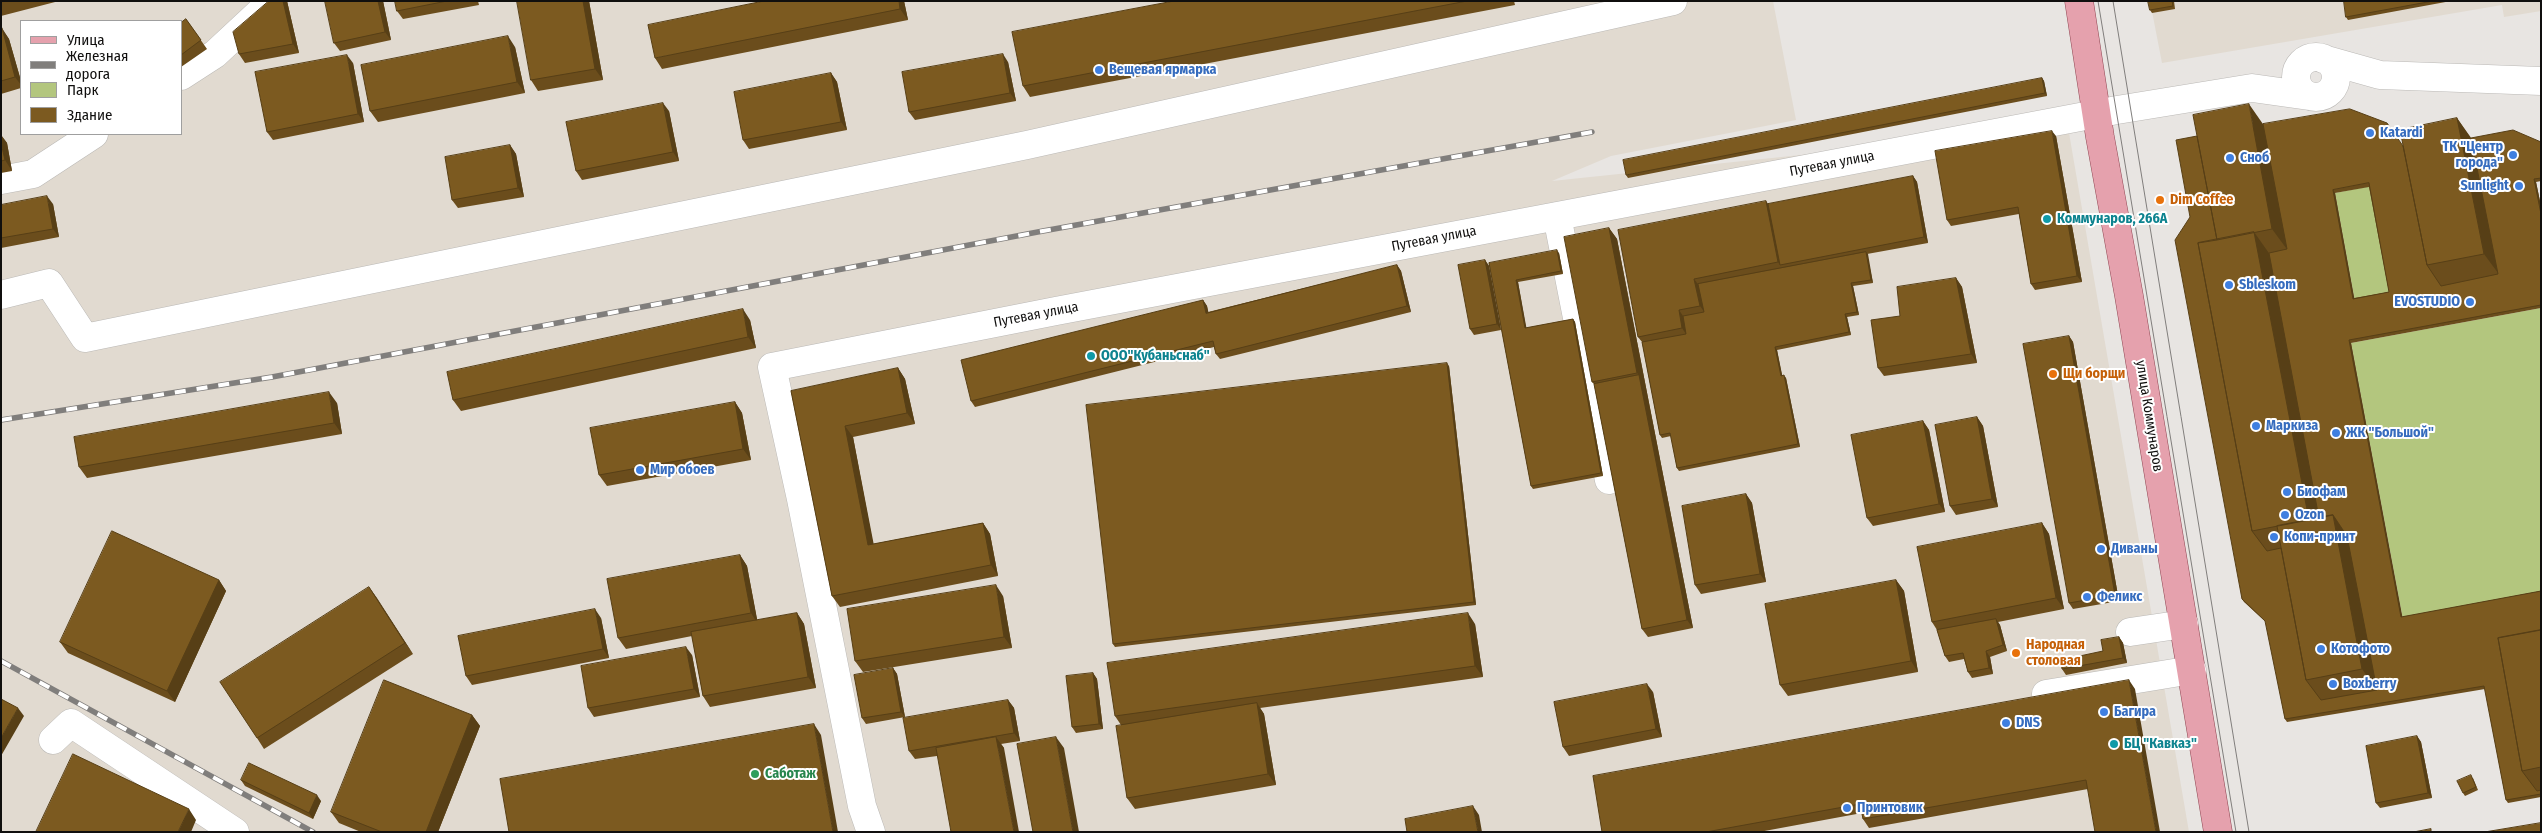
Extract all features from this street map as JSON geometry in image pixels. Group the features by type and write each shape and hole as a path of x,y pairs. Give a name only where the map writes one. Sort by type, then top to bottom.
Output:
{"main road":[{"name":"улица Коммунаров","path":"2079,1 2096,114 2129,296 2218,832"}],"street":[{"path":"182,75 214,54 272,1"},
{"path":"1,295 48,283 85,338 1028,145 1673,1"},
{"name":"Путевая улица","path":"872,832 862,806 801,499 772,367 924,336 2096,114 2326,76 2541,81"},
{"path":"1,180 33,174 92,135"},
{"path":"1556,216 1609,480"},
{"path":"2130,632 2184,624"},
{"path":"2046,694 2192,670"},
{"path":"53,740 71,723 235,832"}],"shaded area":[{"path":"1,1 1773,1 1796,120 1611,156 1552,181 2068,127 2189,832 1,832"},
{"path":"2150,1 2541,1 2541,11 2504,17 2502,5 2162,63"}],"green space":[{"path":"2371,186 2391,295 2355,302 2335,193"},
{"path":"2541,308 2541,595 2403,620 2351,343"}],"building":[{"path":"269,1 283,1 293,44 239,54 233,32"},
{"path":"325,1 378,1 385,32 334,43"},
{"path":"395,1 447,1 397,11"},
{"path":"517,1 583,1 595,69 531,80"},
{"path":"764,1 899,1 900,9 655,58 648,25"},
{"name":"Вещевая ярмарка","path":"1174,1 1467,1 1023,86 1012,32"},
{"path":"2148,1 2172,1 2173,6 2150,10"},
{"path":"2344,1 2433,1 2346,17"},
{"path":"186,19 201,40 182,54 182,22"},
{"path":"1,28 15,77 1,81"},
{"path":"508,36 517,82 370,111 361,65"},
{"path":"1003,54 1010,93 909,112 902,72"},
{"path":"347,55 358,114 267,132 255,72"},
{"path":"831,73 841,122 743,140 734,92"},
{"path":"2042,78 2045,93 1626,175 1623,160"},
{"path":"663,103 673,152 576,171 566,122"},
{"path":"2249,104 2272,229 2217,240 2193,115"},
{"name":"ЖК \"Большой\"","path":"2350,109 2387,123 2403,146 2427,265 2441,286 2498,274 2471,138 2513,130 2541,142 2541,178 2534,179 2541,214 2541,305 2349,340 2401,617 2541,591 2541,630 2498,638 2522,771 2537,791 2541,790 2541,794 2506,800 2484,686 2285,719 2265,621 2242,599 2175,240 2190,217 2176,140 2197,136 2217,240 2198,243 2252,531 2267,551 2281,548 2306,680 2321,700 2377,690 2347,536 2333,515 2319,518 2269,253 2287,249 2263,124","holes":["2369,183 2389,292 2353,299 2333,190"]},
{"path":"2457,118 2484,254 2427,265 2400,130"},
{"name":"Коммунаров, 266А","path":"2052,131 2077,276 2031,284 2018,207 1947,220 1935,151"},
{"path":"1,143 5,160 1,161"},
{"path":"510,145 518,188 452,200 445,157"},
{"path":"1913,176 1924,237 1780,265 1768,204"},
{"path":"47,196 53,229 1,238 1,205"},
{"path":"1766,201 1778,262 1694,279 1700,306 1679,310 1682,328 1638,337 1618,230"},
{"path":"1609,228 1637,373 1592,382 1564,237"},
{"path":"2254,232 2309,520 2252,531 2198,243"},
{"path":"1557,250 1561,271 1516,280 1525,328 1573,319 1601,473 1531,486 1489,263"},
{"path":"1866,252 1871,280 1851,283 1857,312 1845,314 1849,332 1775,347 1781,376 1784,375 1798,444 1677,468 1670,433 1660,435 1642,342 1686,334 1683,316 1704,312 1698,284"},
{"path":"1485,260 1497,324 1470,329 1458,265"},
{"path":"1397,265 1407,306 1216,354 1213,341 971,401 961,360 1203,300 1206,313"},
{"path":"1956,278 1971,354 1878,368 1871,320 1900,316 1897,287"},
{"path":"743,309 748,337 453,400 447,372"},
{"path":"2069,336 2115,595 2069,603 2023,344"},
{"path":"1447,363 1474,602 1113,644 1086,405"},
{"path":"898,368 907,413 845,426 868,545 983,523 991,565 832,596 791,391"},
{"path":"1639,375 1687,620 1642,629 1594,384"},
{"path":"329,392 334,423 79,467 74,437"},
{"path":"735,402 743,449 599,475 590,428"},
{"path":"1977,417 1992,499 1950,506 1935,425"},
{"path":"1923,421 1939,504 1867,518 1851,435"},
{"path":"1746,494 1760,574 1695,585 1682,506"},
{"path":"2333,515 2362,669 2306,680 2277,526"},
{"path":"2042,523 2056,598 1932,622 1917,547"},
{"path":"112,531 219,580 167,691 60,642"},
{"path":"740,555 751,613 618,638 607,579"},
{"path":"1896,580 1911,661 1780,685 1765,604"},
{"path":"996,585 1004,637 855,661 847,609"},
{"path":"369,587 405,643 257,738 220,682"},
{"path":"595,609 603,649 466,676 458,636"},
{"path":"797,613 808,677 703,696 691,632"},
{"path":"1468,613 1475,666 1115,716 1107,663"},
{"path":"1996,619 2003,645 1986,651 1989,668 1968,672 1963,653 1945,656 1937,630"},
{"path":"2541,630 2541,767 2522,771 2498,638"},
{"path":"2119,637 2123,658 2062,669 2061,660 2103,651 2101,640"},
{"path":"686,647 694,689 588,708 581,666"},
{"path":"893,668 901,712 862,718 854,675"},
{"path":"1093,673 1099,724 1072,727 1066,676"},
{"path":"384,680 472,715 426,832 382,832 331,812"},
{"path":"2129,680 2156,832 2095,832 2086,780 1863,819 1860,804 1706,832 1602,832 1593,776"},
{"path":"1647,684 1656,729 1563,747 1554,702"},
{"path":"1,699 18,708 1,738"},
{"path":"1008,700 1014,733 909,751 903,718"},
{"path":"1257,703 1268,774 1127,798 1116,726"},
{"path":"814,724 833,832 509,832 500,779"},
{"path":"2417,736 2428,793 2376,803 2366,746"},
{"path":"996,737 1014,832 951,832 936,748"},
{"path":"1056,737 1073,832 1033,832 1017,744"},
{"path":"73,754 189,809 178,832 36,832"},
{"path":"249,763 317,795 309,813 241,780"},
{"path":"2471,775 2476,787 2463,793 2457,781"},
{"path":"1473,806 1478,832 1407,832 1405,819"},
{"path":"2541,823 2541,832 2485,832"},
{"path":"2431,829 2431,832 2414,832"}],"tram line":[{"path":"2098,1 2236,832"},
{"path":"2113,1 2249,832"}],"railway":[{"path":"1,420 272,377 1043,231 1592,132"},
{"path":"1,661 313,832"}],"place":[{"name":"Вещевая ярмарка","path":"1099,70"},
{"name":"Katardi","path":"2370,133"},
{"name":"ТК \"Центр города\"","path":"2513,155"},
{"name":"Сноб","path":"2230,158"},
{"name":"Sunlight","path":"2519,186"},
{"name":"Dim Coffee","path":"2160,200"},
{"name":"Коммунаров, 266А","path":"2047,219"},
{"name":"Sbleskom","path":"2229,285"},
{"name":"EVOSTUDIO","path":"2470,302"},
{"name":"ООО\"Кубаньснаб\"","path":"1091,356"},
{"name":"Щи борщи","path":"2053,374"},
{"name":"Маркиза","path":"2256,426"},
{"name":"ЖК \"Большой\"","path":"2336,433"},
{"name":"Мир обоев","path":"640,470"},
{"name":"Биофам","path":"2287,492"},
{"name":"Ozon","path":"2285,515"},
{"name":"Копи-принт","path":"2274,537"},
{"name":"Диваны","path":"2101,549"},
{"name":"Феликс","path":"2087,597"},
{"name":"Котофото","path":"2321,649"},
{"name":"Народная столовая","path":"2016,653"},
{"name":"Boxberry","path":"2333,684"},
{"name":"Багира","path":"2104,712"},
{"name":"DNS","path":"2006,723"},
{"name":"БЦ \"Кавказ\"","path":"2114,744"},
{"name":"Саботаж","path":"755,774"},
{"name":"Принтовик","path":"1847,808"}]}
